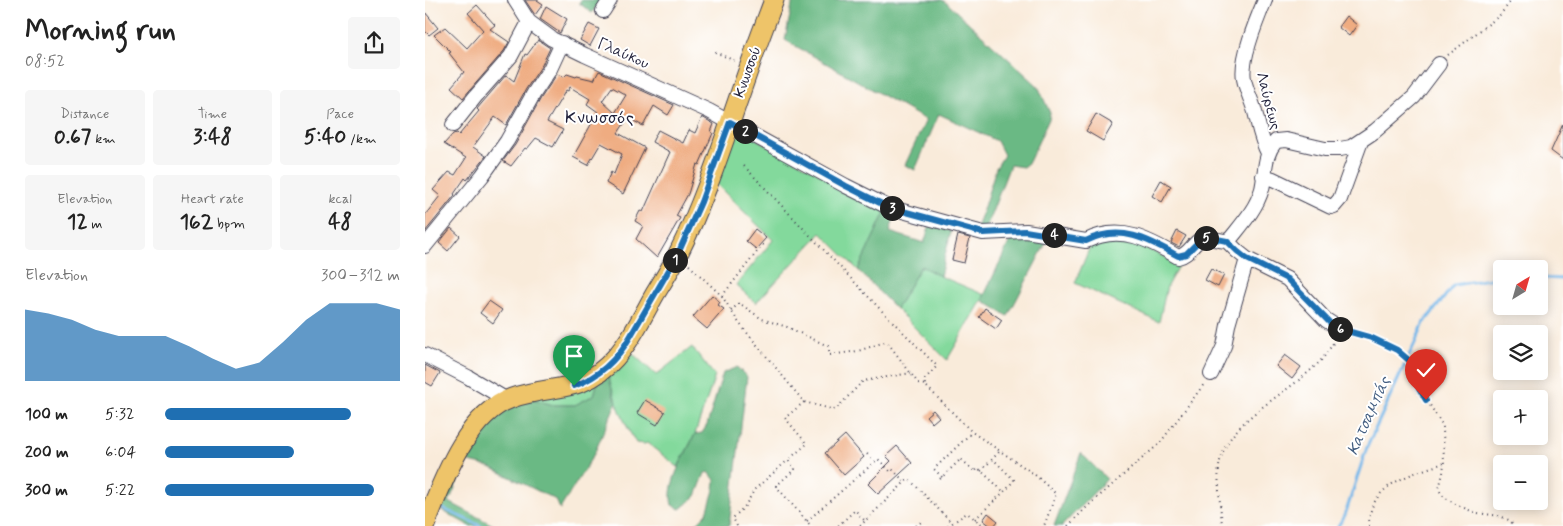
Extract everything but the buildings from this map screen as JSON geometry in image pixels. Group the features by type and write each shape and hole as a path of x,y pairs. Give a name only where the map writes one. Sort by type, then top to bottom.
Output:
{"main road":[{"name":"Κνωσσού","path":"507,400 523,395 574,386 595,376 624,348 677,256 701,202 774,0"},
{"path":"431,512 457,454 476,425 489,412 507,400"}],"street":[{"name":"Γλαύκου","path":"515,0 529,22 552,39 709,111 888,207 983,233 1025,231 1086,241 1107,234 1122,233 1141,238 1178,256 1186,254 1201,239 1212,238 1227,241"},
{"name":"Λαύρεως","path":"1265,0 1250,41 1243,71 1267,154"},
{"path":"453,124 511,56 529,22"},
{"path":"425,246 482,176 507,141 550,69 562,43"},
{"path":"1340,329 1326,320 1287,279 1247,259 1227,241 1255,207 1262,187 1267,154 1276,141 1286,140 1325,149 1340,149 1351,146 1361,141 1392,117 1414,97 1439,64"},
{"path":"1263,176 1331,207 1334,206 1340,198 1361,141"},
{"path":"1211,374 1224,346 1228,325 1247,259"},
{"path":"425,355 468,376 507,400"}],"path":[{"path":"1439,64 1451,52 1499,16 1512,0"},
{"path":"715,52 749,68"},
{"path":"744,166 937,366 925,379 925,385"},
{"path":"722,296 765,242"},
{"path":"677,256 722,296 731,311 804,402 835,410 863,381 911,373"},
{"path":"731,311 739,303 762,319 787,327 828,346 830,355 858,351 885,342 888,344 918,383 925,385 972,432 1033,474 1056,494 1044,526"},
{"path":"1221,526 1218,472 1220,460 1229,440 1249,419 1315,367 1335,341 1340,329 1372,338 1397,350 1412,363 1418,386 1443,426 1444,462 1439,489 1443,496 1473,512 1499,515 1510,521 1514,526"},
{"path":"1068,526 1160,443 1211,374"},
{"path":"737,526 733,518 745,506 755,489 807,444 785,418 804,402"},
{"path":"972,432 934,469 941,478 961,459 975,472 979,468 1004,492"},
{"path":"981,471 1000,451"},
{"path":"867,454 875,462"},
{"path":"807,521 878,459 889,471 892,469 905,482"},
{"path":"975,519 1014,480 993,459"},
{"path":"788,460 795,469 776,486 811,526"},
{"path":"1369,526 1373,509 1382,490 1406,476 1444,462"},
{"path":"860,526 909,479 951,522"},
{"path":"838,526 855,510 865,521"},
{"path":"948,526 951,522 967,513 982,526"},
{"path":"916,526 921,522"}],"green space":[{"path":"581,0 601,0 592,13 579,3"},
{"path":"793,0 942,0 1038,86 1050,113 1049,119 1029,162 1023,167 1010,165 986,228 977,229 996,168 1004,155 997,141 939,114 915,170 905,165 926,120 785,40"},
{"path":"736,128 886,210 858,270 821,233 756,303 736,285 773,240 712,180"},
{"path":"886,210 895,214 890,232 924,243 930,225 951,231 940,276 921,266 896,309 858,270"},
{"path":"1012,236 1047,241 1008,316 982,300"},
{"path":"1094,237 1142,246 1179,264 1167,286 1159,322 1075,283"},
{"path":"921,266 985,295 947,360 896,309"},
{"path":"692,347 715,376 695,434 678,467 647,443 636,443 619,409 608,374 619,367 632,353 656,375"},
{"path":"737,367 747,377 729,526 694,526 707,513 715,480 709,472 705,473 696,496 680,509 672,505 671,496 674,478 695,434 702,433 707,425 723,373"},
{"path":"608,374 614,397 617,401 594,454 560,509 556,500 490,467 466,461 449,502 495,526 470,526 441,510 442,499 471,443 499,411 530,398 553,405 575,405 594,395 598,381"},
{"path":"598,381 594,395 575,405 553,405 530,398"},
{"path":"1081,453 1107,479 1062,526 1054,526"}],"waterway":[{"name":"Κατσαμπάς","path":"1338,526 1345,515 1367,447 1424,323 1454,285 1493,278"},
{"name":"Κατσαμπάς","path":"1548,278 1563,279"},
{"path":"439,507 481,526"}],"district":[{"name":"Κνωσσός","path":"600,118"}],"route":[{"path":"574,386 595,376 624,348 677,256 701,202 730,122 888,207 983,233 1025,231 1086,241 1107,234 1122,233 1141,238 1178,256 1186,254 1201,239 1212,238 1227,241 1247,259 1287,279 1333,326 1372,338 1397,350 1412,363 1418,386 1426,400"}]}
